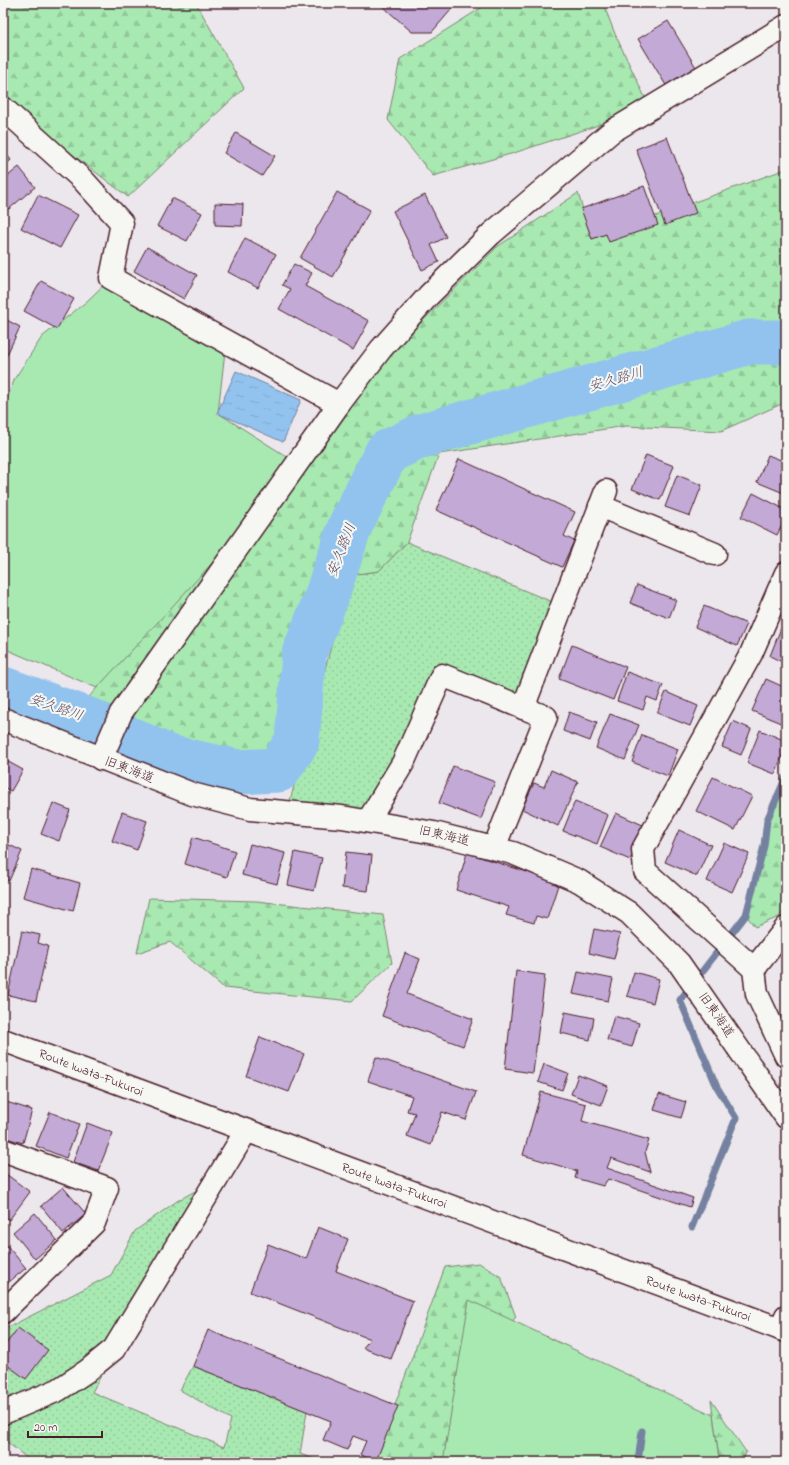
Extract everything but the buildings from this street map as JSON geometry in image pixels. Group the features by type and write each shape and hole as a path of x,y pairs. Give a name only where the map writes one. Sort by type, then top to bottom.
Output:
{"street":[{"path":"101,759 121,713 339,404 381,349 429,295 491,234 611,132 786,26"},
{"path":"3,108 83,180 122,223 111,278 339,404"},
{"path":"523,708 603,499 715,554"},
{"path":"786,573 751,654 643,850 646,871 754,969 757,994 786,1056"},
{"path":"368,822 403,763 442,675 546,717 494,848"},
{"name":"旧東海道","path":"3,720 192,794 250,809 342,817 434,833 513,853 579,881 629,912 679,963 786,1117"},
{"path":"754,969 786,928"},
{"name":"Route Iwata-Fukuroi","path":"3,1040 246,1132 784,1325"},
{"path":"3,1413 58,1390 87,1371 114,1349 246,1132"},
{"path":"3,1150 107,1188 94,1222 3,1312"}],"green space":[{"path":"3,3 196,3 244,88 128,197 3,101"},
{"path":"489,3 603,3 615,34 650,108 514,153 433,176 388,120 400,59"},
{"path":"786,169 786,402 721,431 626,426 439,454 407,542 379,571 350,575 297,742 254,771 151,749 89,697 339,404 497,247 578,193 592,239"},
{"path":"111,278 226,342 218,413 297,463 274,496 97,688 3,648 3,410 15,378 42,337 86,302"},
{"path":"407,542 562,606 526,699 440,667 363,821 287,812 350,575 379,571"},
{"path":"786,777 786,908 779,917 755,927 746,915 767,820"},
{"path":"149,898 256,901 383,915 392,963 352,1001 224,988 170,942 137,953"},
{"path":"217,1179 127,1328 92,1392 224,1447 231,1419 180,1390 193,1366 307,1411 300,1454 323,1462 208,1462 197,1456 194,1462 32,1462 3,1439 3,1330 111,1275 135,1231 177,1201"},
{"path":"479,1263 501,1277 516,1317 480,1355 452,1462 374,1462 445,1267"},
{"path":"469,1300 713,1415 719,1459 713,1462 443,1462"},
{"path":"711,1400 746,1452 743,1462 714,1462 719,1458"}],"water":[{"path":"236,371 301,400 283,442 217,413"}],"waterway":[{"name":"安久路川","path":"3,689 94,722 168,757 239,772 278,770 297,742 304,654 326,598 350,526 387,452 421,436 749,342 786,342"},
{"path":"692,1227 736,1118 717,1087 680,1000 746,915 764,846 767,820 786,777"},
{"path":"638,1462 642,1431"}]}
